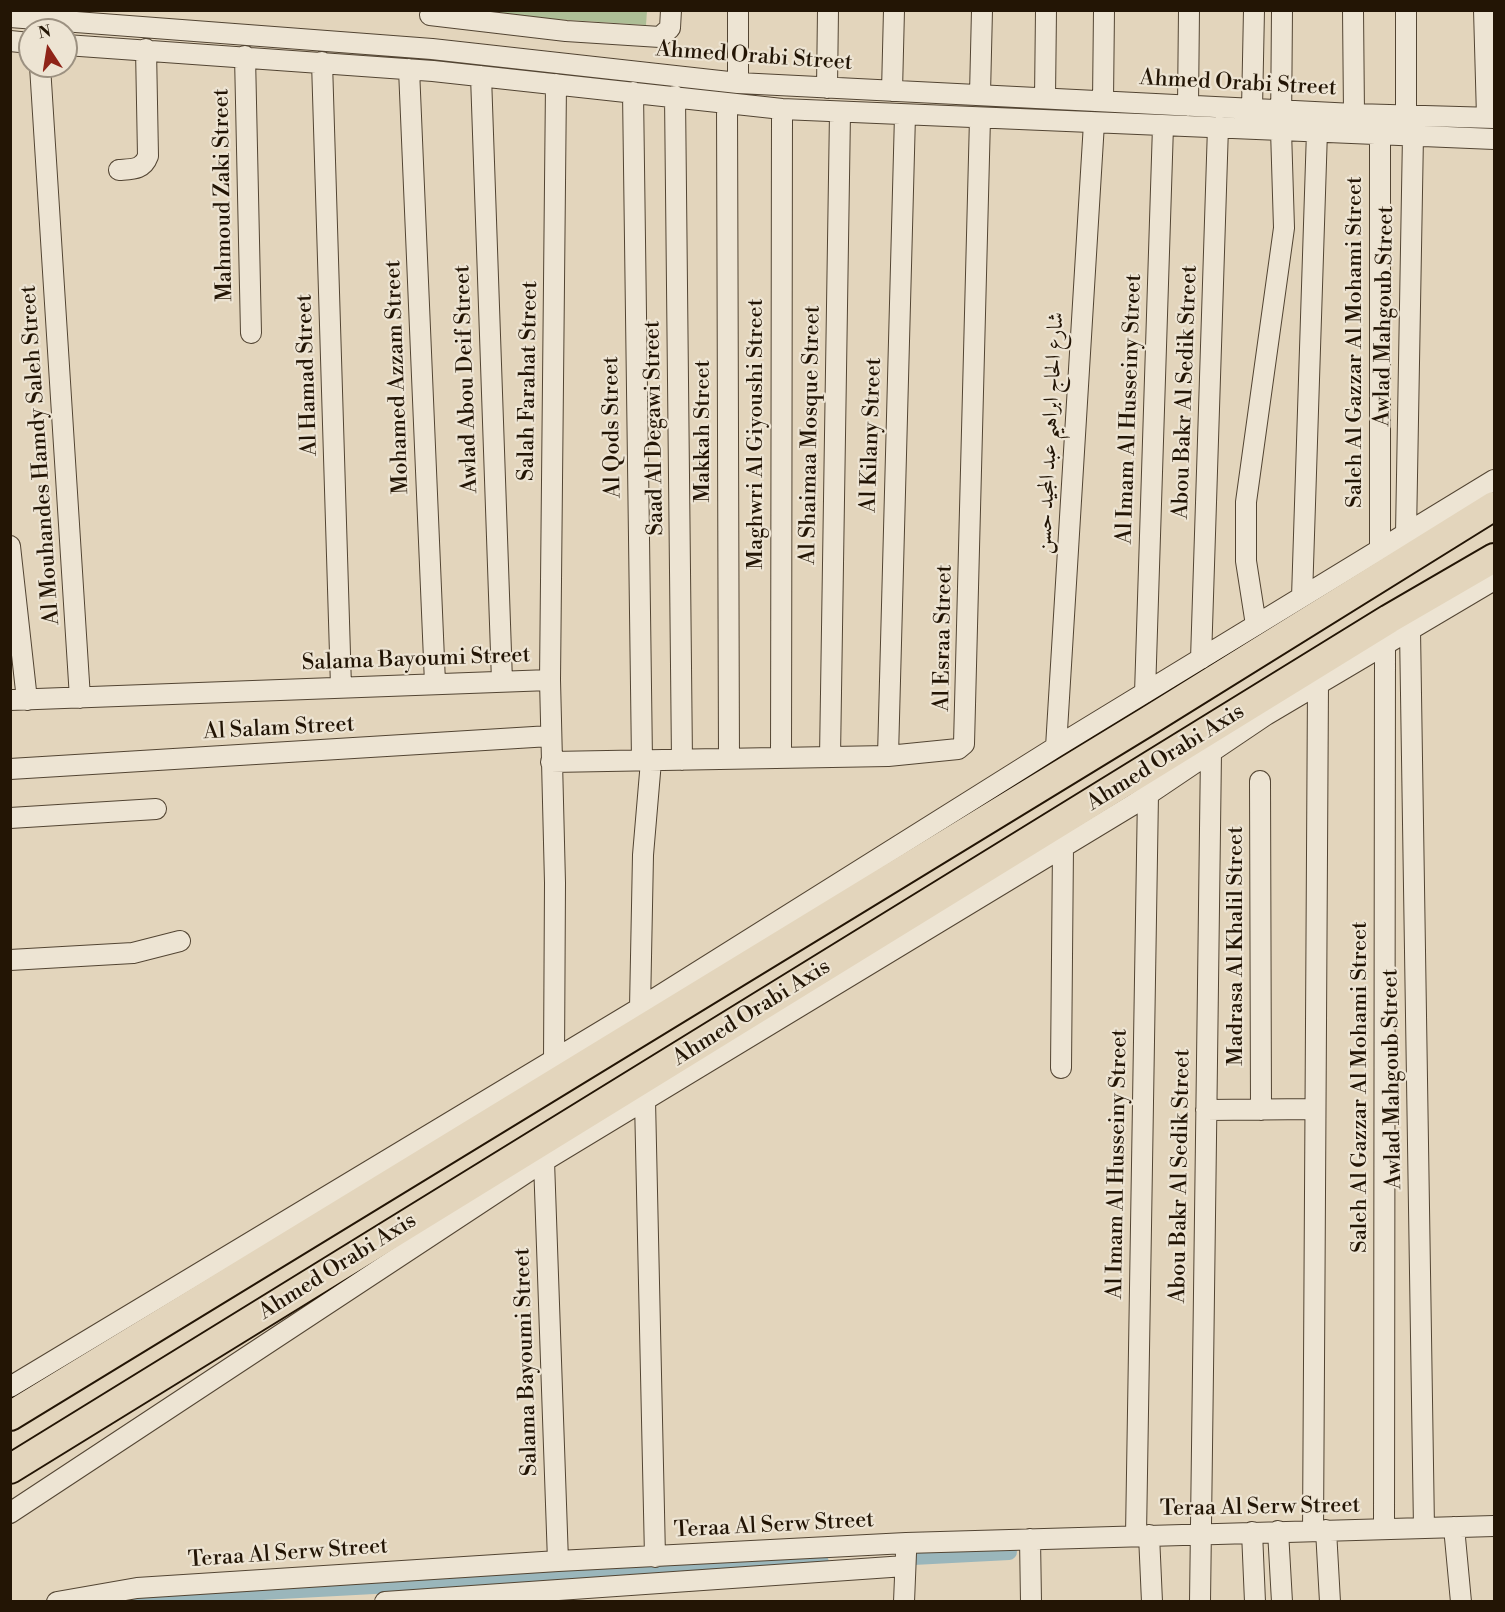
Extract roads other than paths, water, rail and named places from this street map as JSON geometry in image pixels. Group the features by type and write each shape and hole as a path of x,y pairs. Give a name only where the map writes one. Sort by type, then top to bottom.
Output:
{"highway":[{"name":"Ahmed Orabi Axis","path":"10,1416 1148,721 1494,506"},
{"name":"Ahmed Orabi Axis","path":"10,1468 1389,619 1494,558"}],"street":[{"path":"433,71 430,13 566,31 660,37 670,28 670,10"},
{"path":"738,10 738,83"},
{"path":"827,88 828,10"},
{"path":"892,91 894,10"},
{"path":"980,94 982,10"},
{"path":"1045,99 1046,10"},
{"path":"1103,101 1104,10"},
{"path":"1188,106 1189,10"},
{"path":"1252,109 1254,10"},
{"path":"1256,625 1246,561 1246,502 1284,228 1281,130 1282,10"},
{"path":"1353,10 1354,114"},
{"path":"1406,10 1406,114"},
{"path":"1484,10 1490,118"},
{"name":"Ahmed Orabi Street","path":"10,17 187,20 738,83 1354,114 1490,118"},
{"name":"Ahmed Orabi Street","path":"78,46 433,71 782,109 1494,139"},
{"path":"119,170 138,168 143,165 148,156 146,49"},
{"name":"Mahmoud Zaki Street","path":"245,56 251,333"},
{"name":"Al Hamad Street","path":"322,62 341,687"},
{"name":"Mohamed Azzam Street","path":"409,69 435,683"},
{"name":"Awlad Abou Deif Street","path":"481,76 502,681"},
{"name":"Al Mouhandes Hamdy Saleh Street","path":"41,78 80,698"},
{"name":"Salah Farahat Street","path":"550,680 556,84"},
{"path":"867,90 867,114"},
{"name":"Al Qods Street","path":"633,92 646,761 640,1008"},
{"name":"Saad Al Degawi Street","path":"675,96 682,760"},
{"name":"Makkah Street","path":"727,103 729,759"},
{"name":"Maghwri Al Giyoushi Street","path":"781,758 782,109"},
{"name":"Al Shaimaa Mosque Street","path":"830,757 840,112"},
{"name":"Al Kilany Street","path":"888,756 905,115"},
{"name":"Al Esraa Street","path":"551,762 888,756 958,749 964,744 966,737 980,118"},
{"name":"شارع الحاج ابراهيم عبد المجيد حسن","path":"1056,747 1094,123"},
{"name":"Al Imam Al Husseiny Street","path":"1145,693 1163,126"},
{"name":"Abou Bakr Al Sedik Street","path":"1201,659 1218,127"},
{"path":"1302,597 1317,131"},
{"name":"Saleh Al Gazzar Al Mohami Street","path":"1380,134 1380,549"},
{"name":"Awlad Mahgoub Street","path":"1406,533 1413,135"},
{"path":"10,1387 640,1008 1056,747 1494,480"},
{"path":"10,546 19,700"},
{"path":"10,1513 544,1161 1149,794 1318,684 1494,580"},
{"name":"Awlad Mahgoub Street","path":"1410,630 1424,1528"},
{"name":"Saleh Al Gazzar Al Mohami Street","path":"1384,1529 1385,645"},
{"name":"Salama Bayoumi Street","path":"19,700 550,680 555,883 554,1060"},
{"path":"1318,684 1315,1110 1322,1535 1330,1602"},
{"name":"Al Salam Street","path":"10,769 550,736"},
{"name":"Abou Bakr Al Sedik Street","path":"1200,1602 1211,752"},
{"name":"Madrasa Al Khalil Street","path":"1260,781 1261,1110"},
{"name":"Al Imam Al Husseiny Street","path":"1149,794 1145,1541 1152,1602"},
{"path":"10,818 156,809"},
{"path":"1061,1068 1063,846"},
{"path":"10,960 133,953 180,941"},
{"path":"645,1100 656,1557"},
{"path":"1206,1110 1315,1110"},
{"name":"Salama Bayoumi Street","path":"544,1161 558,1561"},
{"name":"Teraa Al Serw Street","path":"57,1602 137,1588 558,1561 906,1543 1030,1539 1145,1541 1201,1533 1252,1541 1279,1541 1384,1529 1494,1526"},
{"path":"1454,1527 1461,1602"},
{"path":"1030,1539 1031,1602"},
{"path":"1252,1541 1255,1602"},
{"path":"1279,1541 1282,1602"},
{"path":"904,1602 906,1543"},
{"path":"385,1602 905,1566"}],"waterway":[{"path":"913,1557 1009,1552"},
{"path":"113,1600 821,1562"}]}
